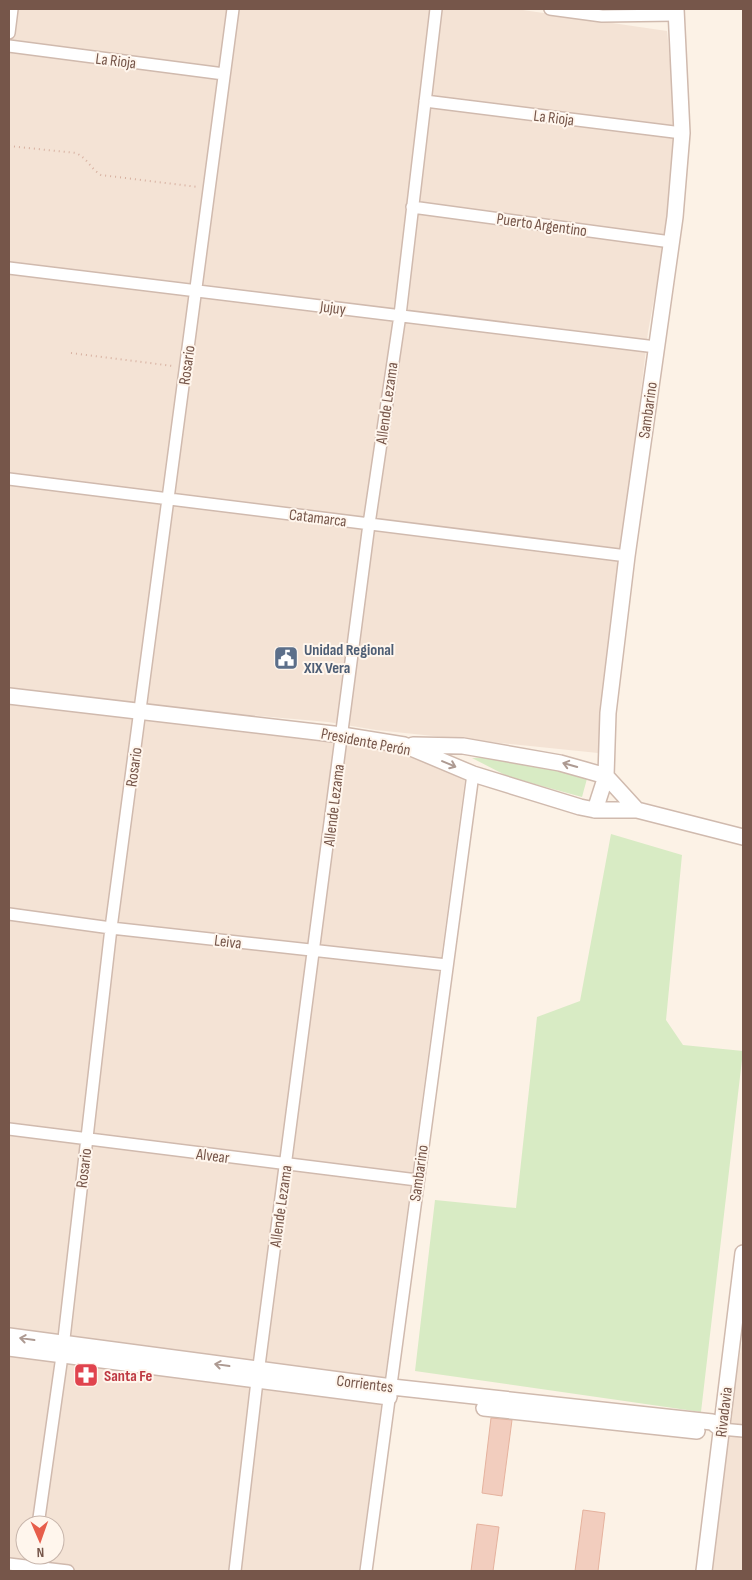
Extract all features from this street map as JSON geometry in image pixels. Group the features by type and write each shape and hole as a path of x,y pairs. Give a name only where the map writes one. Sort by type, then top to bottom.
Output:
{"street":[{"path":"9,33 12,9"},
{"name":"Rosario","path":"39,1515 62,1350 111,928 233,9"},
{"name":"Allende Lezama","path":"234,1571 369,524 400,315 436,9"},
{"path":"550,9 602,16 676,12"},
{"name":"Sambarino","path":"595,810 606,776 608,713 627,556 671,242 682,133 676,12"},
{"name":"La Rioja","path":"9,46 224,74"},
{"name":"La Rioja","path":"425,100 682,133"},
{"name":"Puerto Argentino","path":"412,207 671,242"},
{"name":"Jujuy","path":"9,268 656,346"},
{"name":"Catamarca","path":"9,479 627,556"},
{"name":"Presidente Perón","path":"9,696 342,735 404,745 473,774 595,810 637,810 743,837"},
{"path":"404,745 463,746 560,763 606,776 637,810"},
{"name":"Sambarino","path":"366,1571 473,774"},
{"name":"Leiva","path":"9,914 111,928 447,965"},
{"name":"Alvear","path":"9,1129 417,1180"},
{"name":"Rivadavia","path":"704,1571 743,1253"},
{"name":"Corrientes","path":"9,1336 62,1350"},
{"name":"Corrientes","path":"9,1348 62,1350 707,1432 721,1428 743,1431"},
{"path":"38,1565 68,1571"}],"path":[{"path":"9,146 76,153 83,156 92,169 101,175 209,188"},
{"path":"71,352 185,368"}],"shaded area":[{"path":"9,9 516,9 667,31 676,119 666,233 648,332 598,753 376,730 328,722 9,691"},
{"path":"9,701 132,715 396,750 465,779 359,1571 9,1571"},
{"path":"743,1337 743,1571 709,1571 725,1437"}],"green space":[{"path":"500,757 588,775 582,797 509,777 472,758"},
{"path":"611,834 682,855 666,1020 683,1045 743,1051 701,1412 415,1371 435,1200 516,1208 537,1017 580,1001"}],"building":[{"path":"491,1418 512,1420 502,1496 482,1493"},
{"path":"583,1510 605,1513 598,1571 575,1571"},
{"path":"477,1524 499,1527 493,1571 471,1571"}],"place":[{"name":"Unidad Regional XIX Vera","path":"286,658"},
{"name":"Santa Fe","path":"86,1375"}]}
